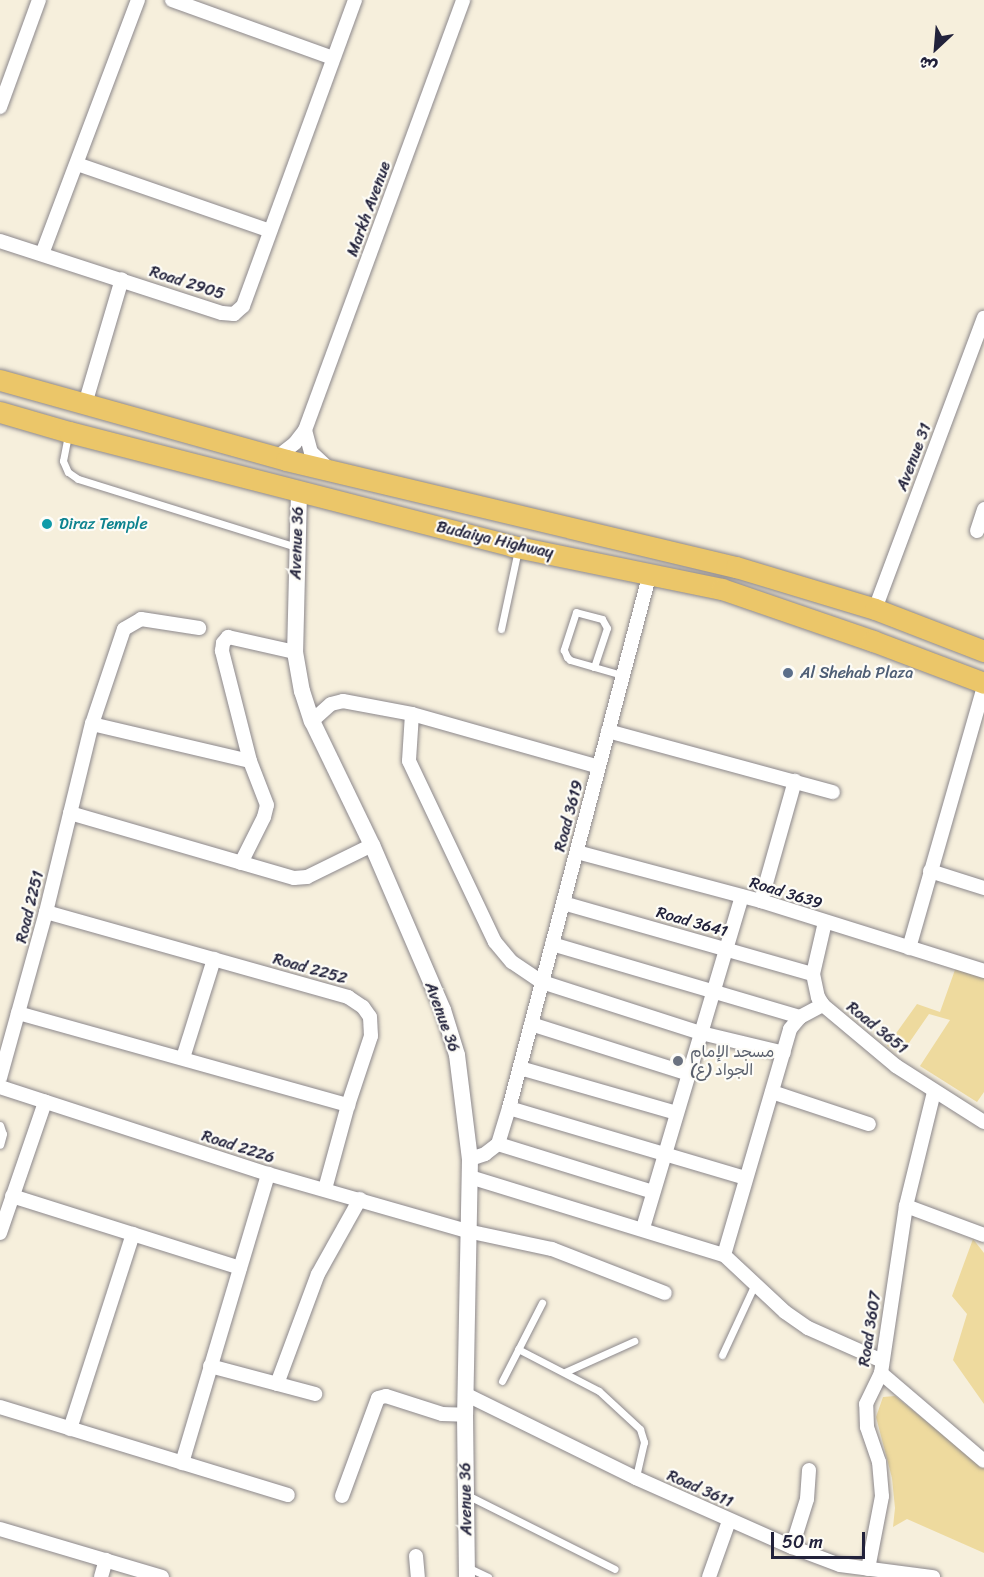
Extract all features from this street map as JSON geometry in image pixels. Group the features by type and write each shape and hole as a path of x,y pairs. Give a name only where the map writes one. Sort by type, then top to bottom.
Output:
{"main road":[{"name":"Budaiya Highway","path":"0,380 276,458 736,567 875,609 984,651"},
{"name":"Budaiya Highway","path":"0,412 299,492 519,547 722,589 873,641 984,684"}],"street":[{"path":"0,107 39,0"},
{"path":"42,254 138,0"},
{"path":"172,0 333,58"},
{"name":"Road 2905","path":"0,241 222,313 234,314 243,306 355,0"},
{"name":"Markh Avenue","path":"276,458 290,449 305,430 463,0"},
{"path":"77,164 270,231"},
{"path":"85,404 122,279"},
{"name":"Avenue 31","path":"875,609 984,318"},
{"path":"305,430 311,452 321,464 334,471"},
{"name":"Avenue 36","path":"299,492 295,652 302,691 312,721 372,845 443,1010 457,1054 470,1159 465,1394 467,1572"},
{"path":"977,531 984,509"},
{"name":"Road 3619","path":"498,1144 650,573"},
{"name":"Road 2251","path":"0,1078 46,912 92,724 124,629 141,619 199,627"},
{"path":"241,863 264,818 267,805 250,761 222,651 223,643 228,637 295,652"},
{"path":"909,948 984,684"},
{"path":"312,721 331,704 343,701 412,714 599,767"},
{"path":"412,714 409,761 495,942 512,962 542,982 701,1033 784,1053"},
{"path":"92,724 250,761"},
{"path":"608,731 832,792"},
{"path":"761,901 795,781"},
{"path":"70,813 282,876 307,877 372,845"},
{"name":"Road 3639","path":"576,852 761,901 984,971"},
{"path":"930,871 984,888"},
{"path":"642,1228 742,896"},
{"name":"Road 3641","path":"563,903 813,974"},
{"name":"Road 2252","path":"46,912 348,997 363,1007 370,1017 371,1036 348,1105 325,1189"},
{"name":"Road 3651","path":"825,922 813,974 818,997 823,1005 879,1053 934,1092 984,1122"},
{"path":"552,944 800,1017"},
{"path":"183,1058 214,959"},
{"path":"724,1255 790,1029 800,1017 823,1005"},
{"path":"18,1013 348,1105"},
{"path":"531,1024 688,1074"},
{"path":"520,1068 677,1113"},
{"name":"Road 2226","path":"0,1087 268,1174 467,1231 552,1249 664,1293"},
{"path":"772,1092 868,1124"},
{"name":"Road 3607","path":"868,1569 882,1496 879,1462 867,1427 866,1410 882,1367 906,1206 934,1092"},
{"path":"0,1233 45,1102"},
{"path":"509,1108 746,1178"},
{"path":"470,1159 485,1154 498,1144 653,1192"},
{"path":"182,1463 268,1174"},
{"path":"470,1177 724,1255 808,1328 882,1367 984,1461"},
{"path":"12,1196 240,1268"},
{"path":"278,1384 318,1274 360,1200"},
{"path":"906,1206 984,1235"},
{"path":"70,1429 133,1234"},
{"path":"210,1366 315,1394"},
{"name":"Road 3611","path":"465,1394 636,1478 792,1547 840,1565 933,1577"},
{"path":"342,1496 378,1398 386,1396 442,1414 465,1415"},
{"path":"0,1407 288,1496"},
{"path":"792,1547 807,1499 809,1470"},
{"path":"709,1577 729,1521"},
{"path":"0,1529 162,1577"},
{"path":"416,1556 418,1577"},
{"path":"101,1577 106,1560"}],"lane":[{"path":"69,432 63,461 68,472 78,479 296,547"},
{"path":"501,629 519,547"},
{"path":"594,667 607,628 602,619 576,612 564,650 570,660 594,667 622,675"},
{"path":"0,1125 3,1134 0,1145"},
{"path":"722,1355 755,1284"},
{"path":"502,1381 542,1303"},
{"path":"565,1372 634,1341"},
{"path":"518,1349 599,1391 640,1429 644,1442 636,1478"},
{"path":"465,1494 615,1569"},
{"name":"Avenue 36","path":"467,1572 488,1577"}],"sand":[{"path":"956,967 984,973 984,1092 977,1102 920,1066 950,1020 929,1014 902,1053 887,1046 917,1004 940,1012"},
{"path":"973,1239 984,1253 984,1404 953,1360 967,1314 952,1296"},
{"path":"895,1396 984,1468 984,1553 907,1519 893,1527 895,1508 892,1478 876,1417 883,1397"}],"place":[{"name":"Diraz Temple","path":"47,524"},
{"name":"Al Shehab Plaza","path":"788,673"},
{"name":"مسجد الإمام الجواد (ع)","path":"678,1061"}]}
